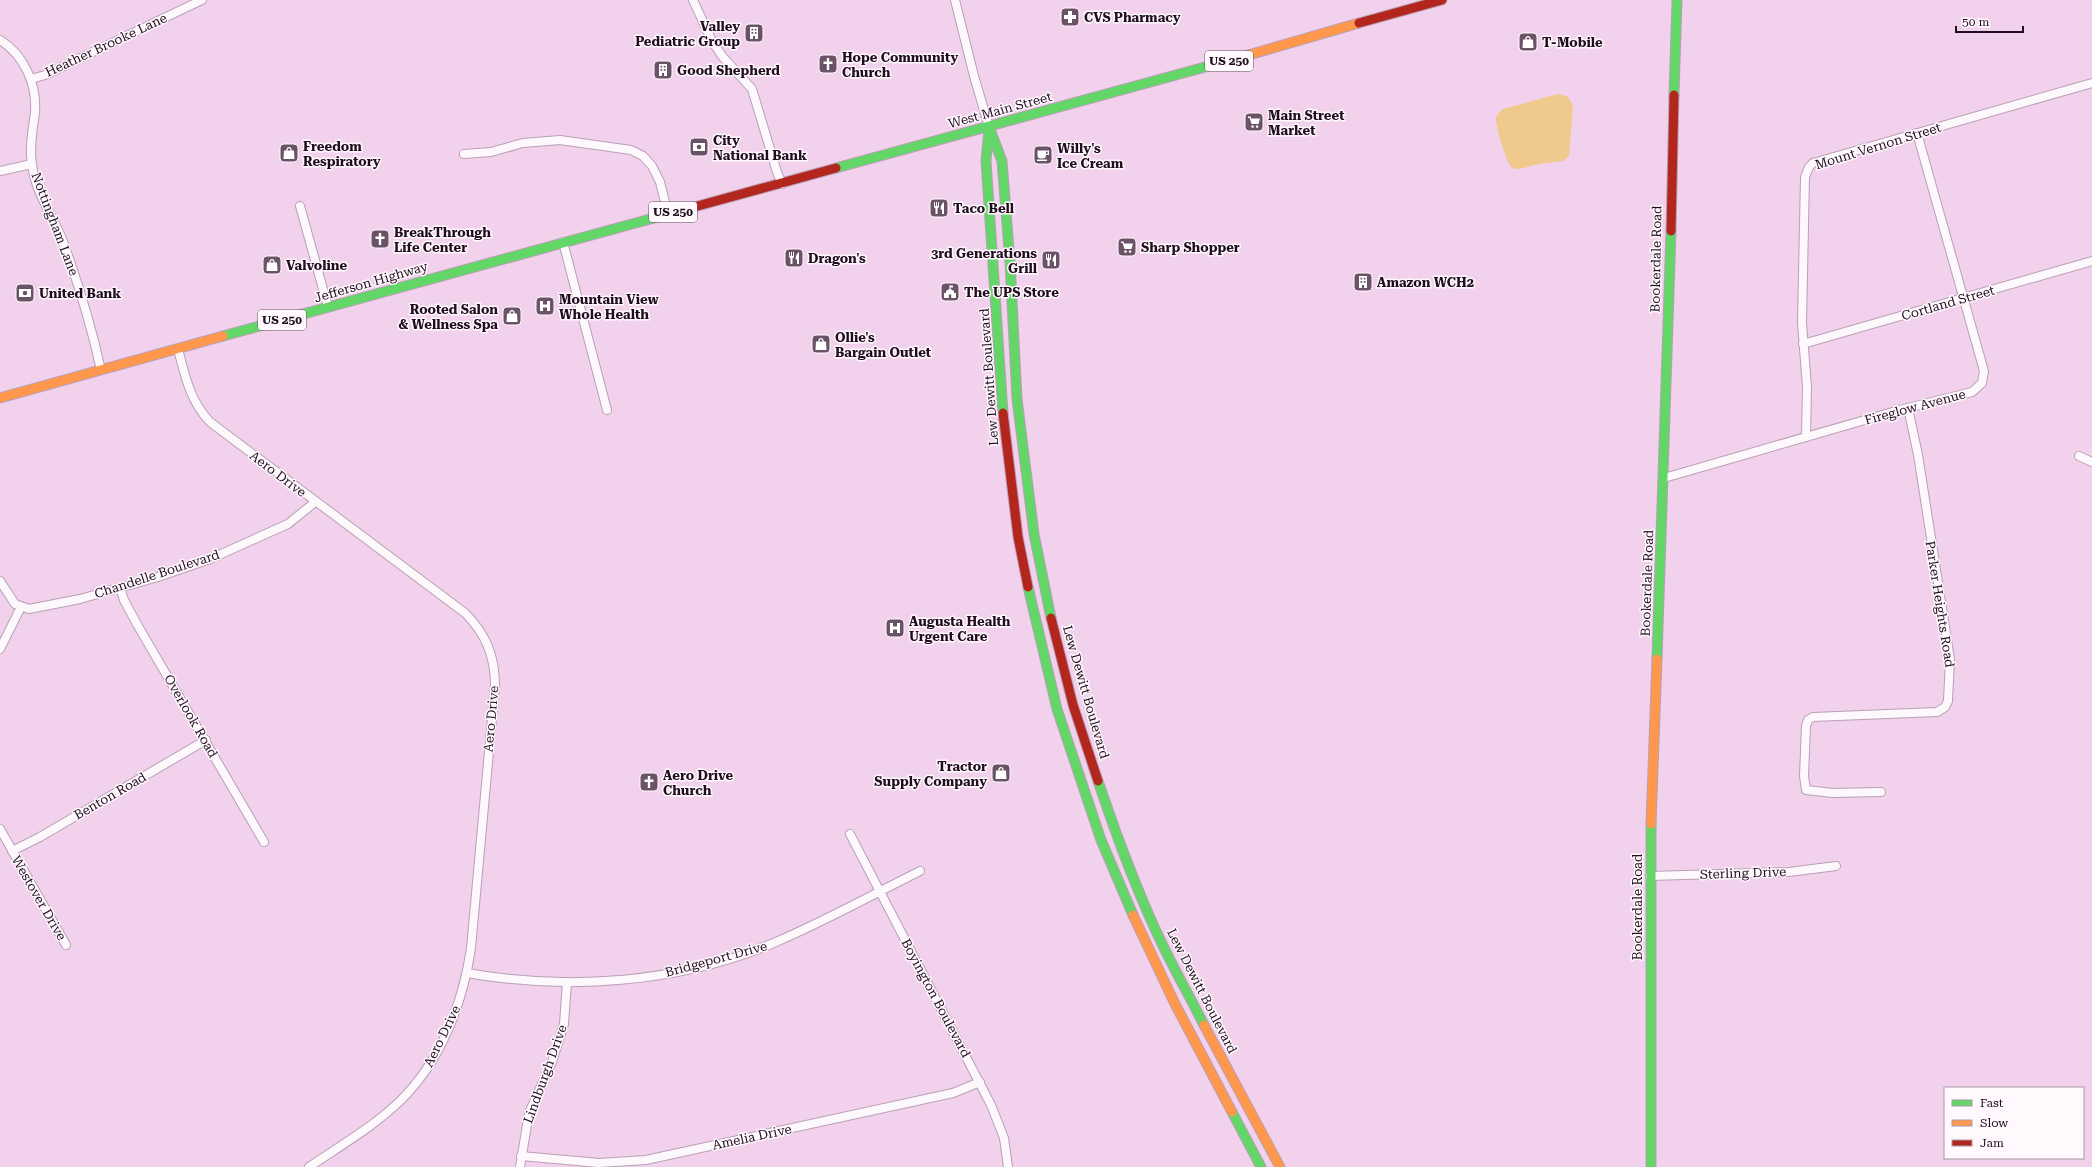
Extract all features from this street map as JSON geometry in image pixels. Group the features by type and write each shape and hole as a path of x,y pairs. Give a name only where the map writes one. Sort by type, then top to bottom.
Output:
{"main road":[{"name":"West Main Street","path":"563,242 782,184 1442,0"},
{"name":"Bookerdale Road","path":"1651,1167 1650,876 1664,478 1677,0"},
{"name":"Lew Dewitt Boulevard","path":"989,127 1002,161 1010,262 1017,399 1034,534 1054,634 1073,704 1116,834 1167,954 1280,1167"},
{"name":"Lew Dewitt Boulevard","path":"989,127 986,161 994,263 1001,398 1018,537 1039,637 1057,709 1100,840 1152,960 1261,1167"},
{"name":"Jefferson Highway","path":"0,398 563,242"}],"street":[{"name":"Heather Brooke Lane","path":"31,79 45,75 202,0"},
{"path":"693,0 712,41 722,56 752,89 782,184"},
{"path":"955,0 974,76 989,127"},
{"name":"Nottingham Lane","path":"0,40 14,51 22,61 31,79 35,98 32,132 32,164 37,186 61,237 74,274 94,338 101,370"},
{"name":"Mount Vernon Street","path":"1806,437 1806,387 1802,317 1806,172 1814,163 2092,83"},
{"name":"Fireglow Avenue","path":"1664,478 1908,408 1972,392 1982,383 1984,371 1916,133"},
{"path":"464,154 491,152 523,143 560,140 631,150 643,156 652,166 660,182 668,214"},
{"path":"0,171 32,164"},
{"path":"300,206 328,307"},
{"path":"563,242 607,410"},
{"name":"Cortland Street","path":"1803,344 2092,261"},
{"name":"Aero Drive","path":"178,349 190,394 200,412 210,422 465,613 482,633 491,652 495,686 467,973 450,1026 427,1067 400,1100 376,1121 309,1167"},
{"name":"Parker Heights Road","path":"1881,792 1827,793 1806,790 1804,776 1806,726 1808,720 1813,717 1937,712 1945,707 1948,701 1950,681 1948,637 1925,512 1918,455 1908,408"},
{"path":"2079,456 2092,462"},
{"name":"Chandelle Boulevard","path":"21,607 36,609 120,588 210,558 275,530 302,514 315,502"},
{"path":"0,581 11,599 21,607 0,649"},
{"name":"Overlook Road","path":"120,588 124,600 138,626 206,740 264,842"},
{"name":"Benton Road","path":"12,851 40,837 206,740"},
{"name":"Westover Drive","path":"0,829 66,945"},
{"name":"Boyington Boulevard","path":"850,834 980,1082 1004,1138 1008,1167"},
{"name":"Sterling Drive","path":"1650,876 1789,872 1836,866"},
{"name":"Bridgeport Drive","path":"567,982 594,982 653,976 728,959 775,943 833,916 920,871"},
{"path":"1152,960 1167,954"},
{"path":"467,973 532,981 567,982"},
{"name":"Lindburgh Drive","path":"520,1167 529,1113 556,1052 564,1024 567,982"},
{"name":"Amelia Drive","path":"521,1156 599,1163 646,1160 953,1093 980,1082"}],"shaded area":[{"path":"1558,94 1568,97 1573,106 1569,156 1563,161 1539,164 1519,169 1512,168 1499,137 1496,123 1497,115 1503,109"}],"traffic: fast":[{"path":"1674,95 1677,0"},
{"path":"836,168 1238,58"},
{"path":"989,127 1002,161 1010,262 1017,399 1034,534 1051,618"},
{"path":"989,129 986,161 1003,413"},
{"path":"223,336 694,207"},
{"path":"1657,659 1671,231"},
{"path":"1028,587 1057,709 1101,840 1133,915"},
{"path":"1098,781 1121,847 1147,912 1204,1025"},
{"path":"1651,824 1651,1167"},
{"path":"1232,1112 1261,1167"}],"traffic: slow":[{"path":"1238,58 1359,23"},
{"path":"0,398 223,336"},
{"path":"1651,824 1657,659"},
{"path":"1133,915 1175,1004 1232,1112"},
{"path":"1204,1025 1280,1167"}],"traffic: jam":[{"path":"1359,23 1442,0"},
{"path":"1671,231 1674,95"},
{"path":"694,207 836,168"},
{"path":"1003,413 1018,537 1028,587"},
{"path":"1051,618 1073,705 1098,781"}],"place":[{"name":"CVS Pharmacy","path":"1070,17"},
{"name":"Valley Pediatric Group","path":"754,33"},
{"name":"T-Mobile","path":"1528,42"},
{"name":"Hope Community Church","path":"828,64"},
{"name":"Good Shepherd","path":"663,70"},
{"name":"Main Street Market","path":"1254,122"},
{"name":"City National Bank","path":"699,147"},
{"name":"Freedom Respiratory","path":"289,153"},
{"name":"Willy's Ice Cream","path":"1043,155"},
{"name":"Taco Bell","path":"939,208"},
{"name":"BreakThrough Life Center","path":"380,239"},
{"name":"Sharp Shopper","path":"1127,247"},
{"name":"Dragon's","path":"794,258"},
{"name":"3rd Generations Grill","path":"1051,260"},
{"name":"Valvoline","path":"272,265"},
{"name":"Amazon WCH2","path":"1363,282"},
{"name":"The UPS Store","path":"950,292"},
{"name":"United Bank","path":"25,293"},
{"name":"Mountain View Whole Health","path":"545,306"},
{"name":"Rooted Salon & Wellness Spa","path":"512,316"},
{"name":"Ollie's Bargain Outlet","path":"821,344"},
{"name":"Augusta Health Urgent Care","path":"895,628"},
{"name":"Tractor Supply Company","path":"1001,773"},
{"name":"Aero Drive Church","path":"649,782"}]}
